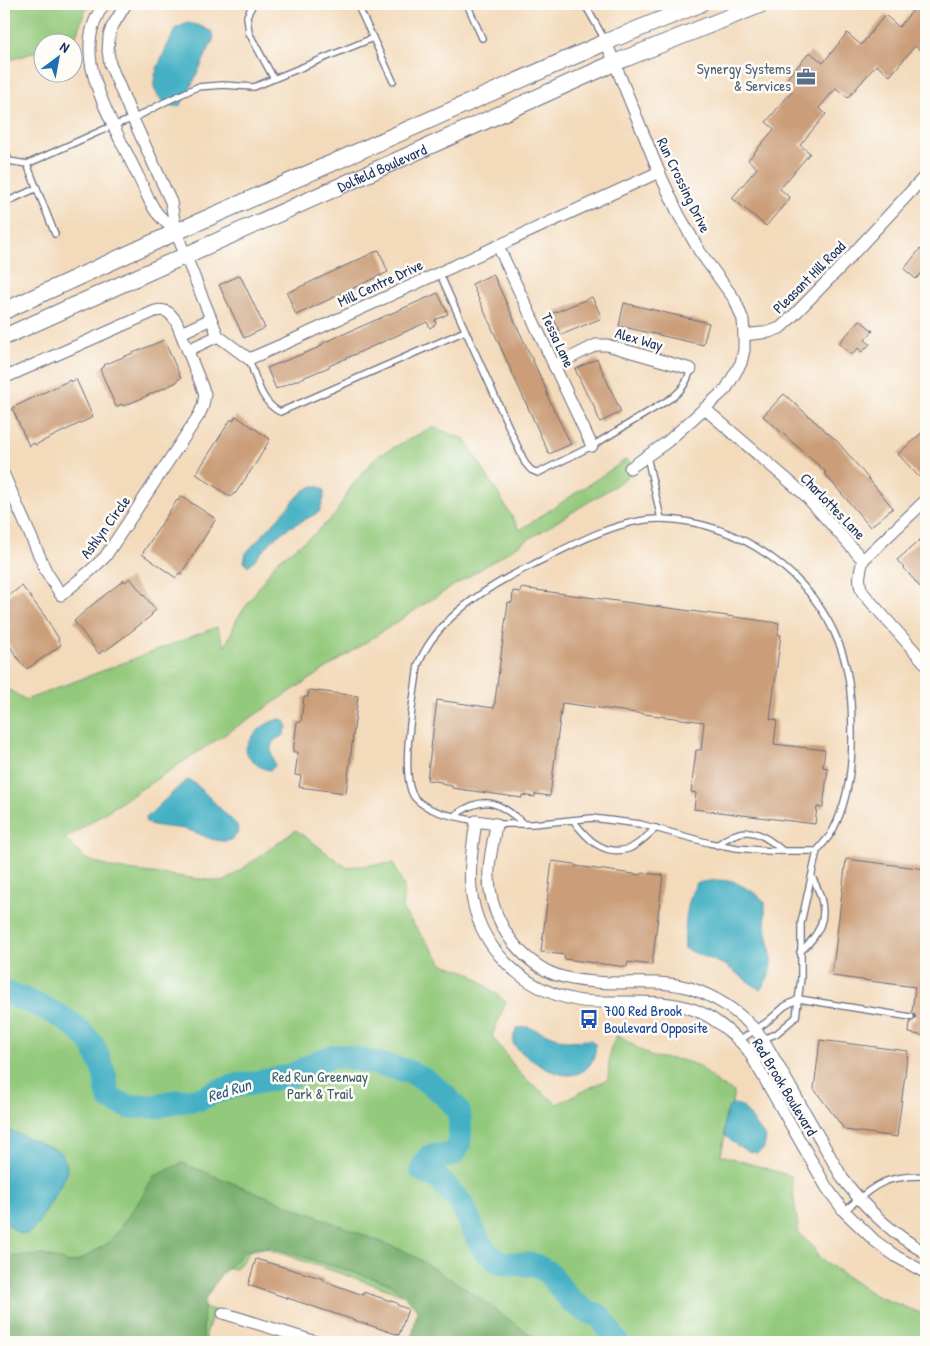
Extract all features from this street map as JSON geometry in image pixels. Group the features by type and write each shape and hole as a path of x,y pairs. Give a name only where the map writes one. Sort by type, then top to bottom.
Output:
{"main road":[{"name":"Dolfield Boulevard","path":"4,311 176,232 606,42 700,4"},
{"name":"Dolfield Boulevard","path":"4,337 614,64 762,4"}],"street":[{"path":"104,4 95,20 90,50 91,67 114,125 156,212 176,232"},
{"path":"126,4 112,27 109,36 108,51 110,64 171,202 176,232 218,336 249,359"},
{"name":"Run Crossing Drive","path":"606,42 659,172 679,215 700,252 735,300 743,320 744,335"},
{"name":"Mill Centre Drive","path":"249,359 295,340 659,172"},
{"name":"Pleasant Hill Road","path":"744,335 769,332 780,328 838,270 926,175"},
{"name":"Tessa Lane","path":"498,246 592,446"},
{"name":"Ashlyn Circle","path":"4,378 155,311 164,310 169,312 176,321 205,394 199,415 105,557 61,595 46,572 4,475"},
{"path":"181,333 211,319"},
{"path":"630,468 667,442 726,389 735,375 744,350 744,335"},
{"path":"188,350 218,336"},
{"name":"Alex Way","path":"554,366 596,346 607,345 690,369"},
{"name":"Charlottes Lane","path":"705,409 804,494 863,560 859,579 860,587 926,663"},
{"path":"863,560 926,500"},
{"path":"476,821 496,824"},
{"name":"Red Brook Boulevard","path":"476,821 471,869 474,905 490,944 504,961 519,975 536,986 556,995 596,1002 665,1003 702,1012 717,1020 748,1050 827,1188 844,1211 875,1241 897,1257 926,1273"},
{"name":"Red Brook Boulevard","path":"496,824 489,870 493,900 496,914 505,931 517,947 546,970 564,977 599,983 670,984 690,988 728,1006 756,1029 764,1039 843,1179 858,1199 886,1226 926,1253"},
{"path":"223,1313 316,1342"}],"lane":[{"path":"253,4 247,16 249,33 274,79"},
{"path":"357,4 394,81"},
{"path":"467,4 482,38"},
{"path":"582,4 588,10 606,42"},
{"path":"4,148 7,162 27,164 114,125 133,119 197,88 223,85 254,87 373,38"},
{"path":"27,164 55,234"},
{"path":"4,203 36,188"},
{"path":"439,272 525,462 531,470 538,473 592,446 681,391 686,383 690,369"},
{"path":"249,359 266,402 280,412 465,331"},
{"path":"647,456 662,519"},
{"path":"476,821 440,812 415,798 407,773 407,756 418,665 423,653 453,616 508,576 614,528 636,522 662,519 690,523 717,530 741,539 767,553 790,572 808,591 826,618 846,666 850,686 852,751 844,803 833,832 817,851 801,922 801,978 796,1017 776,1034 764,1039 748,1050"},
{"path":"454,816 474,803 489,803 502,807 524,824"},
{"path":"496,824 524,824 592,818 656,828 717,845 737,848 817,851"},
{"path":"573,820 583,834 592,842 602,848 616,850 628,849 656,828"},
{"path":"717,845 737,832 750,832 762,835 783,851"},
{"path":"800,952 819,931 823,916 823,902 812,877"},
{"path":"740,1041 785,1006 799,999 911,1017"},
{"path":"844,1211 879,1182 906,1176 926,1176"}],"green space":[{"path":"4,4 88,4 77,32 32,32 32,53 4,62"},
{"name":"Red Run Greenway Park & Trail","path":"432,427 465,439 520,530 627,459 636,470 616,485 426,603 65,839 86,859 112,868 224,882 296,830 346,867 393,863 404,887 402,909 443,964 470,973 506,1002 492,1036 521,1075 557,1104 608,1079 610,1050 617,1035 652,1057 682,1060 699,1066 721,1086 734,1092 721,1155 791,1176 799,1234 815,1248 817,1256 874,1295 926,1315 926,1342 419,1342 432,1304 255,1245 236,1269 219,1269 211,1281 202,1307 214,1310 206,1334 207,1342 4,1342 4,1297 10,1288 4,1280 4,687 26,700 217,627 225,647 237,619 277,561 313,535 335,515 350,488 376,457"},
{"path":"182,1163 409,1253 466,1289 541,1342 411,1342 417,1311 414,1305 391,1284 270,1247 245,1251 219,1277 204,1301 203,1342 4,1342 4,1301 14,1291 12,1283 4,1273 4,1257 43,1255 71,1263 78,1261 110,1242 141,1198 153,1177"}],"water":[{"path":"188,23 198,25 212,32 214,38 186,97 179,106 173,106 159,97 154,89 154,80 158,65 176,28"},
{"path":"313,486 318,486 324,490 324,498 319,512 279,535 248,566 244,562 246,553 303,491"},
{"path":"282,719 286,722 287,727 283,736 277,738 272,745 271,752 275,766 271,770 267,770 253,761 245,751 250,740 259,730 270,722"},
{"path":"188,780 196,784 237,825 238,833 232,839 220,841 189,830 158,826 146,822 146,818 151,813"},
{"path":"716,880 733,881 755,893 765,902 771,966 766,981 760,990 725,965 685,949 686,915 693,889 697,883"},
{"path":"528,1027 566,1041 591,1040 595,1044 593,1060 587,1068 579,1073 569,1075 548,1070 537,1064 513,1044 517,1028"},
{"path":"735,1104 742,1106 766,1138 764,1148 757,1153 739,1146 724,1134 725,1118 729,1107"},
{"path":"4,1128 57,1150 62,1154 67,1166 66,1176 36,1227 28,1234 18,1233 4,1220"}],"building":[{"path":"918,4 926,4 926,55 915,46 890,76 876,65 848,98 836,88 819,108 826,114 800,145 810,153 780,189 790,198 766,226 732,198 757,168 748,160 774,129 766,122 792,91 783,83 810,52 823,63 847,33 861,45 885,15 899,27"},
{"path":"920,249 926,255 926,268 916,279 904,269"},
{"path":"379,250 388,272 296,315 287,293"},
{"path":"493,274 545,387 549,400 571,444 549,454 472,284"},
{"path":"240,275 265,328 244,338 219,285"},
{"path":"438,293 448,314 435,320 436,324 430,328 427,322 276,389 267,368 320,347 323,343"},
{"path":"592,297 602,318 561,335 551,314"},
{"path":"624,303 709,323 703,345 619,326"},
{"path":"860,320 873,331 865,340 870,344 862,352 858,348 852,355 839,343"},
{"path":"164,340 181,378 177,382 140,399 116,407 100,369 104,365"},
{"path":"597,359 621,412 600,422 575,369"},
{"path":"76,379 93,417 35,445 34,443 29,446 12,408 70,380 71,382"},
{"path":"784,394 837,441 893,508 870,527 824,473 826,472 763,416"},
{"path":"236,416 270,439 258,460 231,497 196,474 231,419 233,421"},
{"path":"926,429 926,471 919,477 898,454"},
{"path":"181,496 216,519 181,574 179,573 176,578 142,554"},
{"path":"921,539 926,545 926,594 897,560"},
{"path":"130,578 156,610 128,634 99,654 74,621 124,580 125,582"},
{"path":"22,586 44,615 61,645 27,669 22,665 4,637 4,599"},
{"path":"521,588 779,623 778,634 781,635 770,719 777,720 774,744 825,750 823,767 828,768 823,808 817,807 815,824 694,809 696,793 691,792 696,750 701,750 704,722 562,703 550,796 535,794 535,797 522,795 522,798 452,788 452,786 442,784 442,782 427,780 437,700 494,708 508,602 512,603 513,591 520,592"},
{"path":"309,690 358,696 346,793 299,787 301,776 295,775 298,752 293,752 297,722 301,722 304,697 308,697"},
{"path":"846,859 926,869 926,1036 909,1033 910,1022 916,1017 912,1012 915,987 832,976"},
{"path":"552,861 641,875 641,873 663,875 652,965 628,962 627,967 564,959 565,955 541,952"},
{"path":"820,1040 908,1051 897,1137 845,1130 814,1089"},
{"path":"256,1259 324,1279 324,1281 363,1295 363,1292 397,1303 397,1305 408,1309 399,1335 248,1285"}],"waterway":[{"name":"Red Run","path":"4,992 44,1008 70,1023 81,1032 91,1042 97,1054 105,1076 110,1099 129,1107 159,1106 171,1102 200,1099 238,1085 293,1075 331,1057 343,1056 408,1071 421,1078 442,1093 453,1104 460,1118 459,1143 455,1151 450,1156 436,1155 429,1157 422,1170 439,1179 462,1204 473,1230 485,1251 500,1263 535,1265 548,1272 571,1301 586,1311 600,1316 617,1342"}],"place":[{"name":"Synergy Systems & Services","path":"806,77"},
{"name":"700 Red Brook Boulevard Opposite","path":"589,1019"}]}
